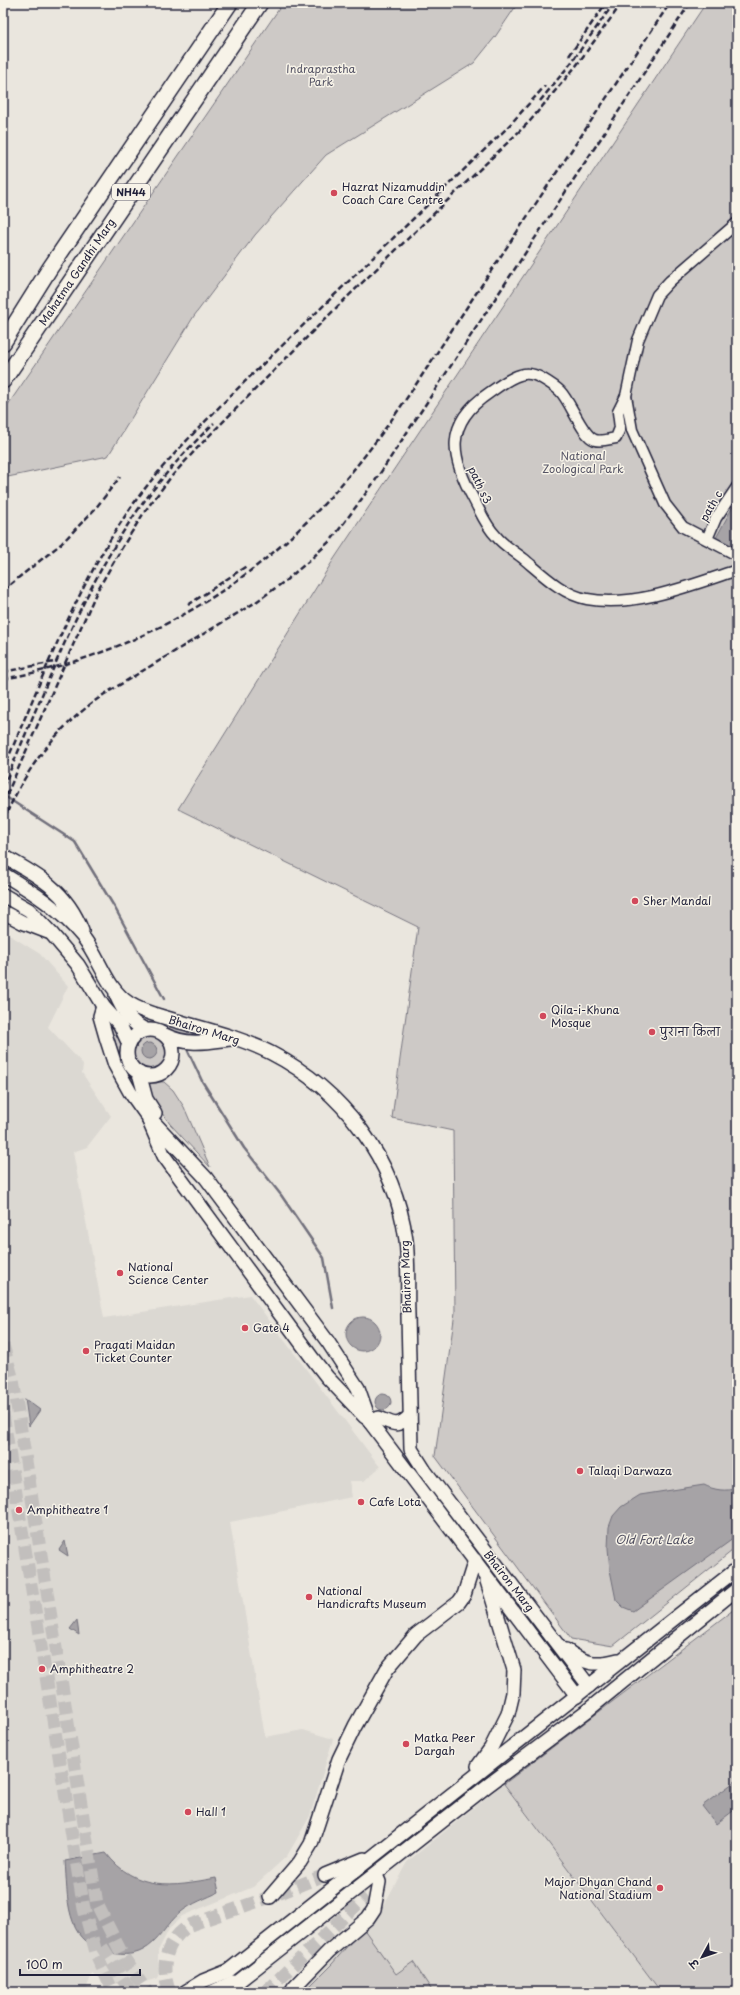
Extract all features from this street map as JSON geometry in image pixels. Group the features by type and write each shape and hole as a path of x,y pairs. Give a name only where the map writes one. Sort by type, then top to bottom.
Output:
{"highway":[{"name":"Mahatma Gandhi Marg","path":"3,343 57,258 230,3"},
{"name":"Mahatma Gandhi Marg","path":"3,382 260,3"}],"main road":[{"path":"3,856 35,873 61,894 75,915 84,938"},
{"name":"Bhairon Marg","path":"3,874 50,905 84,938 113,988 122,998 136,1008 234,1038 281,1058 323,1088 359,1126 386,1172 402,1222 407,1257 411,1449 425,1471 589,1686"},
{"path":"3,895 29,910 78,965 101,1002 120,1025 129,1044"},
{"path":"3,912 51,934"},
{"path":"101,1002 113,988 128,1017 136,1025 146,1030 156,1030 180,1041 196,1043 234,1038"},
{"name":"Bhairon Marg","path":"101,1002 100,1016 115,1065 130,1092 145,1113 206,1178 328,1342 358,1388 369,1421 485,1572 577,1696"},
{"path":"146,1030 134,1036 129,1044 127,1054 129,1063 139,1073 146,1099 175,1145"},
{"path":"139,1073 153,1076 162,1073 169,1067 173,1058 173,1048 165,1035"},
{"path":"145,1113 164,1156 327,1377 369,1421 379,1418 394,1424 400,1424 410,1416"},
{"path":"287,1287 289,1302 287,1322"},
{"path":"399,1460 398,1454 400,1447 407,1446 411,1449"},
{"path":"270,1897 300,1862 311,1844 339,1758 355,1726 387,1670 416,1635 459,1602 464,1595 475,1560"},
{"path":"185,1992 203,1981 228,1970 379,1852 472,1776 577,1696 621,1659 737,1569"},
{"path":"472,1776 491,1748 508,1714 513,1693 514,1670 485,1572"},
{"path":"226,1992 487,1786 588,1710 737,1589"},
{"path":"559,1646 577,1658 593,1664 602,1664 621,1659"},
{"path":"325,1875 379,1852"},
{"path":"366,1896 376,1875"},
{"path":"291,1992 329,1951 368,1918 374,1909 379,1882 376,1875"},
{"path":"212,1992 245,1976"}],"street":[{"path":"737,223 657,294 638,340 626,396 632,430 665,504 683,527 737,556"},
{"name":"path s3","path":"626,396 618,412 620,428 616,438 606,440 595,440 587,434 560,391 534,374 521,374 506,381 478,400 460,423 455,447 458,469 482,518 494,535 508,549 561,588 585,599 605,601 660,594 698,584 737,570"},
{"name":"path c","path":"707,539 716,518 737,487"}],"shaded area":[{"path":"3,931 40,954 68,986 48,1027 83,1064 82,1073 111,1116 87,1147 73,1152 104,1318 250,1295 380,1467 364,1481 349,1481 352,1497 230,1522 265,1737 303,1730 333,1739 310,1816 287,1856 253,1887 182,1916 169,1929 158,1951 158,1978 136,1985 121,1985 106,1981 92,1974 85,1992 3,1992"},
{"path":"503,1784 661,1992 298,1992 385,1903 407,1862"}],"green space":[{"name":"Indraprastha Park","path":"283,3 518,3 495,37 474,63 326,155 255,235 194,316 108,456 3,478 3,412"},
{"name":"National Zoological Park","path":"706,3 737,3 737,1547 613,1646 571,1639 435,1456 455,1312 453,1131 392,1118 418,927 178,809 334,559"},
{"path":"127,1007 162,1024 209,1036 196,1038 166,1030 161,1026 143,1023"},
{"path":"109,1022 114,1026 124,1047 123,1059 128,1070 136,1077 139,1096 121,1060"},
{"path":"147,1036 153,1036 157,1037 164,1043 167,1053 166,1060 160,1067 153,1070 147,1070 143,1069 136,1063 133,1056 133,1050 134,1046 140,1039"},
{"path":"146,1082 164,1082 173,1090 184,1107 210,1167 170,1124 150,1097"},
{"name":"Major Dhyan Chand National Stadium","path":"737,1607 737,1992 661,1992 504,1784"},
{"path":"363,1928 396,1974 413,1962 433,1992 304,1992 332,1964"}],"water":[{"path":"737,499 737,550 716,538"},
{"path":"149,1043 156,1048 157,1051 152,1058 149,1059 142,1054 141,1051 146,1044"},
{"path":"360,1317 366,1317 370,1318 377,1324 380,1334 379,1341 373,1348 366,1351 360,1351 356,1350 349,1344 346,1337 346,1331 347,1327 353,1320"},
{"path":"380,1394 386,1394 391,1399 389,1408 386,1410 380,1410 375,1405 375,1399"},
{"path":"25,1399 40,1410 29,1426"},
{"name":"Old Fort Lake","path":"704,1485 720,1490 737,1488 737,1536 633,1611 623,1607 616,1600 610,1570 608,1548 609,1527 613,1516 621,1507 640,1495"},
{"path":"65,1541 68,1556 59,1550"},
{"path":"77,1620 79,1635 70,1629"},
{"path":"737,1780 737,1808 716,1824 702,1806"},
{"path":"106,1853 118,1866 143,1880 170,1884 216,1878 219,1892 195,1903 181,1912 171,1921 149,1947 135,1953 116,1954 107,1952 93,1946 83,1938 76,1927 71,1916 68,1902 65,1861"}],"waterway":[{"path":"3,795 75,842 115,908 164,999"},
{"path":"187,1049 202,1081 244,1148 281,1195 324,1258 333,1308"}],"tunnel":[{"path":"3,1345 13,1380 97,1904 124,1958 147,1992"},
{"path":"3,1414 84,1909 97,1956 113,1992"},
{"path":"170,1992 165,1973 165,1963 170,1946 182,1931 190,1925 270,1897 325,1875"},
{"path":"265,1992 366,1896"},
{"path":"102,1947 131,1992"}],"railway":[{"path":"569,56 606,3"},
{"path":"540,101 571,63 614,3"},
{"path":"3,803 97,591 145,511 171,477 200,445 339,305 530,121 576,66 622,3"},
{"path":"3,679 53,668 101,653 147,633 192,610 234,583 274,552 311,518 345,480 382,434 670,3"},
{"path":"3,821 22,783 32,767 56,736 86,708 103,695 256,602 285,581 332,539 375,481 690,3"},
{"path":"3,770 62,633 95,566 134,503 156,475 229,397 506,129 545,86"},
{"path":"3,787 56,663 84,601 100,571 127,526 149,495 187,451 214,423"},
{"path":"3,590 61,544 95,509 120,477"},
{"path":"188,605 248,565"},
{"path":"3,672 54,662"}],"place":[{"name":"Hazrat Nizamuddin Coach Care Centre","path":"334,193"},
{"name":"Sher Mandal","path":"635,901"},
{"name":"Qila-i-Khuna Mosque","path":"543,1016"},
{"name":"पुराना किला","path":"652,1032"},
{"name":"National Science Center","path":"120,1273"},
{"name":"Gate 4","path":"245,1328"},
{"name":"Pragati Maidan Ticket Counter","path":"86,1351"},
{"name":"Talaqi Darwaza","path":"580,1471"},
{"name":"Cafe Lota","path":"361,1502"},
{"name":"Amphitheatre 1","path":"19,1510"},
{"name":"National Handicrafts Museum","path":"309,1597"},
{"name":"Amphitheatre 2","path":"42,1669"},
{"name":"Matka Peer Dargah","path":"406,1744"},
{"name":"Hall 1","path":"188,1812"},
{"name":"Major Dhyan Chand National Stadium","path":"660,1888"}]}
